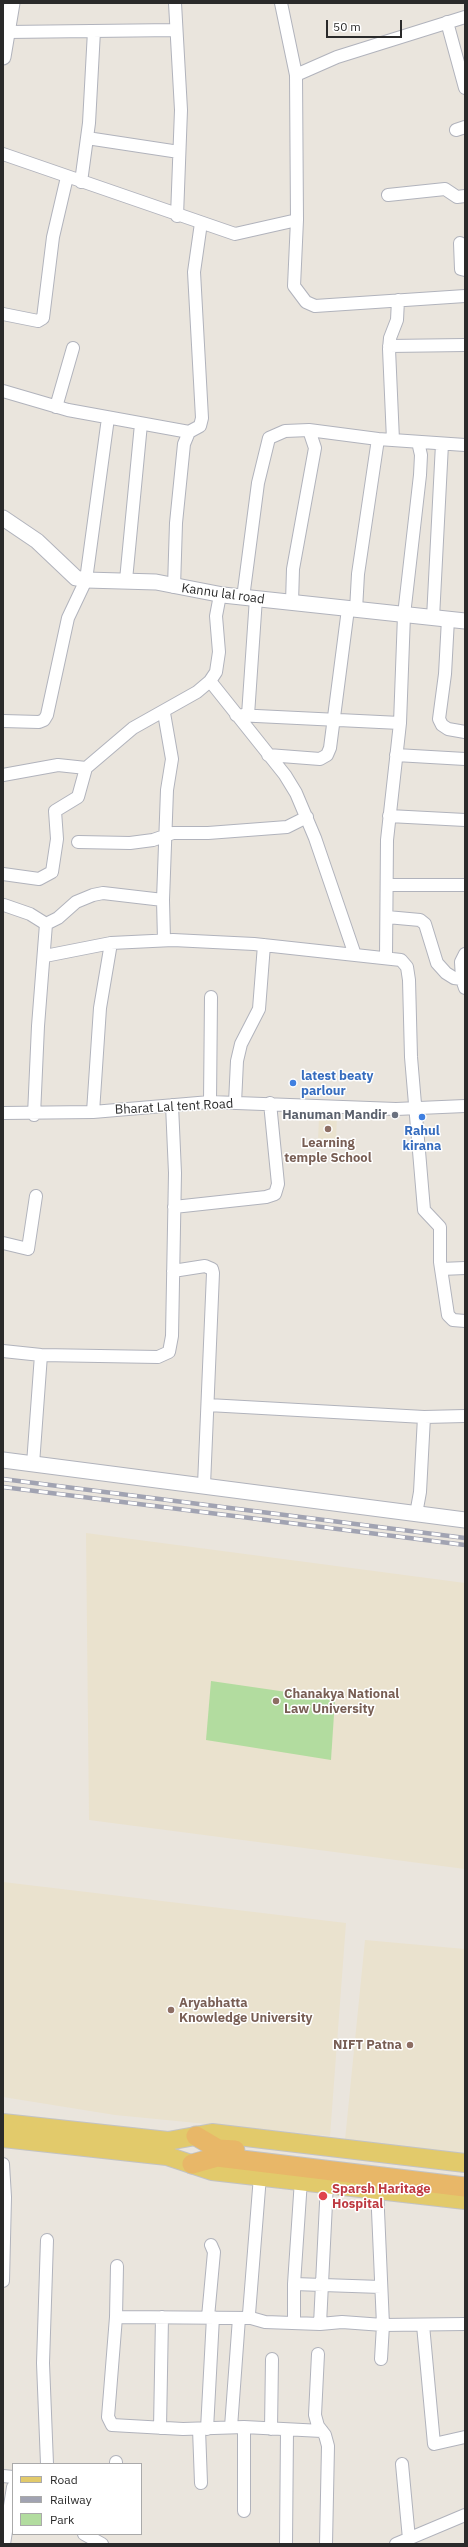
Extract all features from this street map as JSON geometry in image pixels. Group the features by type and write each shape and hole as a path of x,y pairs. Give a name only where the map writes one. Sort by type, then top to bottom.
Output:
{"highway":[{"path":"196,2136 217,2153 465,2187"},
{"path":"192,2164 217,2153 342,2161 465,2176"}],"main road":[{"path":"3,2124 168,2149 192,2164 212,2171 377,2188 465,2200"},
{"path":"3,2138 168,2149 196,2136 212,2133 465,2164"}],"street":[{"path":"3,57 12,3"},
{"path":"175,3 181,110 177,216"},
{"path":"280,3 296,75 297,220 294,286 306,302 315,306 465,296 465,304"},
{"path":"296,75 327,61 465,17"},
{"path":"447,22 465,88"},
{"path":"8,32 176,30"},
{"path":"82,182 87,138 94,31"},
{"path":"87,138 179,152"},
{"path":"3,154 177,216 235,234 297,220"},
{"path":"3,314 38,321 43,318 53,237 67,177"},
{"path":"388,195 444,189 457,197 465,196"},
{"path":"3,391 56,407 140,424 189,432 200,426 202,418 194,272 201,223"},
{"path":"460,243 461,269 465,270"},
{"path":"393,440 390,346 397,320 398,300"},
{"path":"390,346 465,345"},
{"path":"56,407 73,348"},
{"path":"3,721 39,722 44,720 68,618 86,580 108,418"},
{"path":"126,580 140,424"},
{"path":"292,603 293,569 315,448 309,430"},
{"path":"242,715 258,483 269,438 285,431 309,430 378,439 465,445"},
{"path":"174,587 177,516 184,444 189,432"},
{"path":"268,755 320,759 327,755 330,748 378,439"},
{"path":"386,956 389,816 400,723 404,615 420,475 421,455 418,442"},
{"path":"442,444 440,619 445,674 439,719 442,725 448,729 465,732"},
{"name":"Kannu lal road","path":"3,518 37,541 76,578 86,580 156,582 174,587 220,595 465,621"},
{"path":"3,874 39,879 52,872 56,839 55,811 78,796 86,768 133,728 164,712 197,692 210,681 218,662 216,616 220,595"},
{"path":"210,681 242,715 268,755 291,785 306,817 355,955"},
{"path":"164,712 172,759 167,790 162,900 164,940"},
{"path":"242,715 400,723"},
{"path":"396,755 465,759"},
{"path":"3,775 58,765 86,768"},
{"path":"389,816 465,820"},
{"path":"78,842 137,842 178,832 208,833 287,827 306,817"},
{"path":"387,885 465,885"},
{"path":"46,924 58,918 76,902 93,894 103,893 162,900"},
{"path":"4,905 30,914 46,924"},
{"path":"387,917 420,920 425,924 438,963 446,973 463,984"},
{"path":"34,1114 38,1026 45,956 46,924"},
{"path":"45,956 111,943 164,940 264,945 355,955 386,956 402,960 407,967 414,1108 424,1210 426,1215 438,1222 440,1227 441,1269 450,1319 465,1321"},
{"path":"93,1112 96,1037 111,943"},
{"path":"235,1103 237,1061 243,1041 259,1009 264,945"},
{"path":"463,984 461,962 465,954"},
{"path":"210,1102 211,997"},
{"name":"Bharat Lal tent Road","path":"3,1114 93,1112 210,1102 270,1103 360,1108 465,1106"},
{"path":"174,1207 266,1197 275,1194 278,1184 270,1103"},
{"path":"3,1351 41,1355 164,1356 169,1352 172,1336 175,1158 172,1105"},
{"path":"3,1243 28,1249 36,1196"},
{"path":"173,1271 205,1266 212,1269 213,1273 204,1485"},
{"path":"441,1269 465,1268"},
{"path":"32,1464 41,1355"},
{"path":"208,1405 424,1417 465,1416"},
{"path":"416,1514 420,1492 424,1417"},
{"path":"3,1460 465,1520"},
{"path":"3,2164 5,2197 3,2281"},
{"path":"232,2427 245,2318 249,2314 260,2176"},
{"path":"294,2322 294,2284 301,2180"},
{"path":"320,2324 321,2285 328,2183"},
{"path":"377,2188 383,2325 382,2359"},
{"path":"47,2240 43,2368 47,2463"},
{"path":"201,2483 214,2252 211,2246"},
{"path":"117,2266 116,2316 109,2421 117,2426 203,2429 244,2427 322,2431"},
{"path":"294,2284 381,2287"},
{"path":"116,2316 245,2318 266,2322 320,2324 342,2322 383,2325 465,2324"},
{"path":"160,2428 162,2317"},
{"path":"423,2325 434,2444 465,2437"},
{"path":"318,2354 315,2415 327,2440 328,2456 326,2544"},
{"path":"271,2429 272,2359"},
{"path":"244,2427 244,2511"},
{"path":"286,2544 287,2430"},
{"path":"402,2464 409,2539"},
{"path":"4,2544 12,2493"},
{"path":"396,2544 465,2515"},
{"path":"86,2535 103,2544"}],"shaded area":[{"name":"Learning temple School","path":"337,1116 336,1140 318,1141 319,1117"},
{"name":"Chanakya National Law University","path":"86,1533 465,1583 465,1869 89,1820"},
{"name":"Aryabhatta Knowledge University","path":"3,1882 346,1923 330,2136 115,2115 3,2097"},
{"name":"NIFT Patna","path":"365,1940 465,1949 465,2155 345,2140"}],"green space":[{"path":"211,1681 335,1699 331,1760 206,1740"}],"railway":[{"path":"3,1479 465,1538"},
{"path":"3,1487 465,1545"}],"place":[{"name":"latest beaty parlour","path":"293,1083"},
{"name":"Hanuman Mandir","path":"395,1115"},
{"name":"Rahul kirana","path":"422,1117"},
{"name":"Learning temple School","path":"328,1129"},
{"name":"Chanakya National Law University","path":"276,1701"},
{"name":"Aryabhatta Knowledge University","path":"171,2010"},
{"name":"NIFT Patna","path":"410,2045"},
{"name":"Sparsh Haritage Hospital","path":"323,2196"}]}
